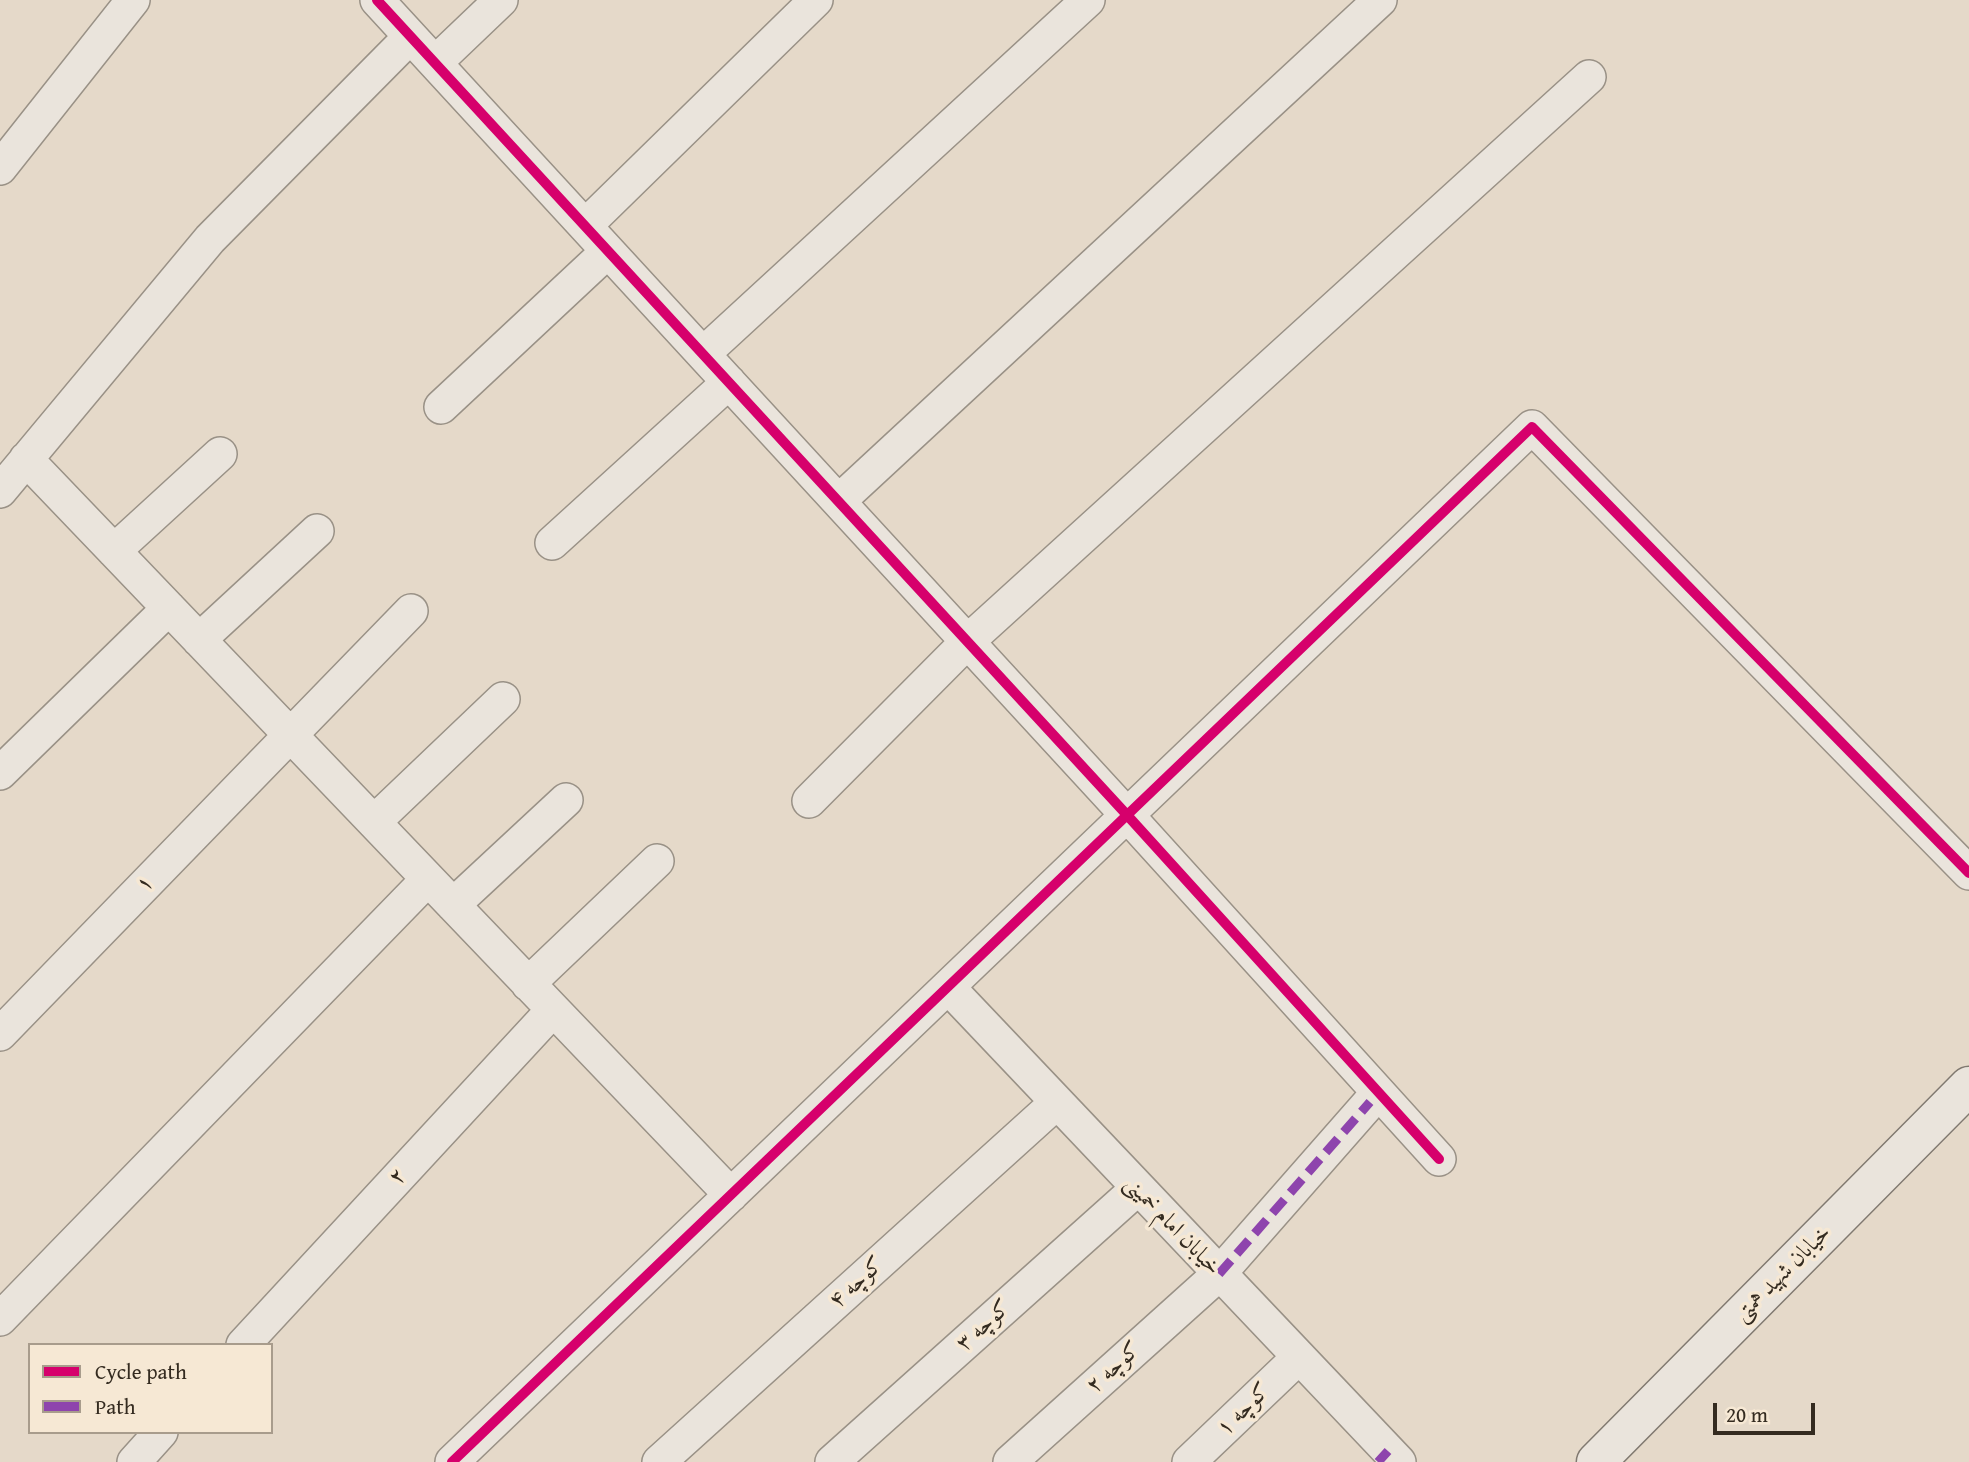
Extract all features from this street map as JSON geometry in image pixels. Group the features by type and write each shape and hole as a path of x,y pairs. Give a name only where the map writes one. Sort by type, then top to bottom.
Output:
{"street":[{"path":"0,168 133,0"},
{"path":"377,0 968,641 1439,1159"},
{"path":"435,63 501,0"},
{"path":"585,226 816,0"},
{"path":"703,354 1088,0"},
{"path":"839,502 1380,0"},
{"path":"0,491 210,239 410,37"},
{"path":"809,801 968,641 1589,77"},
{"path":"441,407 608,251"},
{"path":"552,543 729,382"},
{"path":"452,1462 1532,427 1969,873"},
{"path":"114,551 220,453"},
{"path":"26,459 731,1195"},
{"path":"199,640 317,531"},
{"path":"0,773 169,608"},
{"name":"۱","path":"0,1034 411,611"},
{"path":"374,822 503,699"},
{"path":"453,905 566,800"},
{"path":"528,984 657,861"},
{"path":"0,1320 428,878"},
{"name":"خیابان امام خمینی","path":"948,987 1055,1104 1298,1357 1388,1458"},
{"name":"۲","path":"245,1343 554,1010"},
{"name":"خیابان شهید همتی","path":"1596,1462 1969,1086"},
{"name":"کوچه ۲","path":"1010,1462 1219,1274 1370,1102"},
{"name":"کوچه ۴","path":"659,1462 1055,1104"},
{"name":"کوچه ۳","path":"832,1462 1137,1189"},
{"name":"کوچه ۱","path":"1189,1462 1298,1357"},
{"path":"134,1462 159,1434"}],"marked path":[{"path":"1219,1274 1370,1102"},
{"path":"1378,1462 1388,1451"}],"cycle path":[{"path":"377,0 1127,815 1439,1159"},
{"path":"452,1462 1532,427 1969,873"}]}
